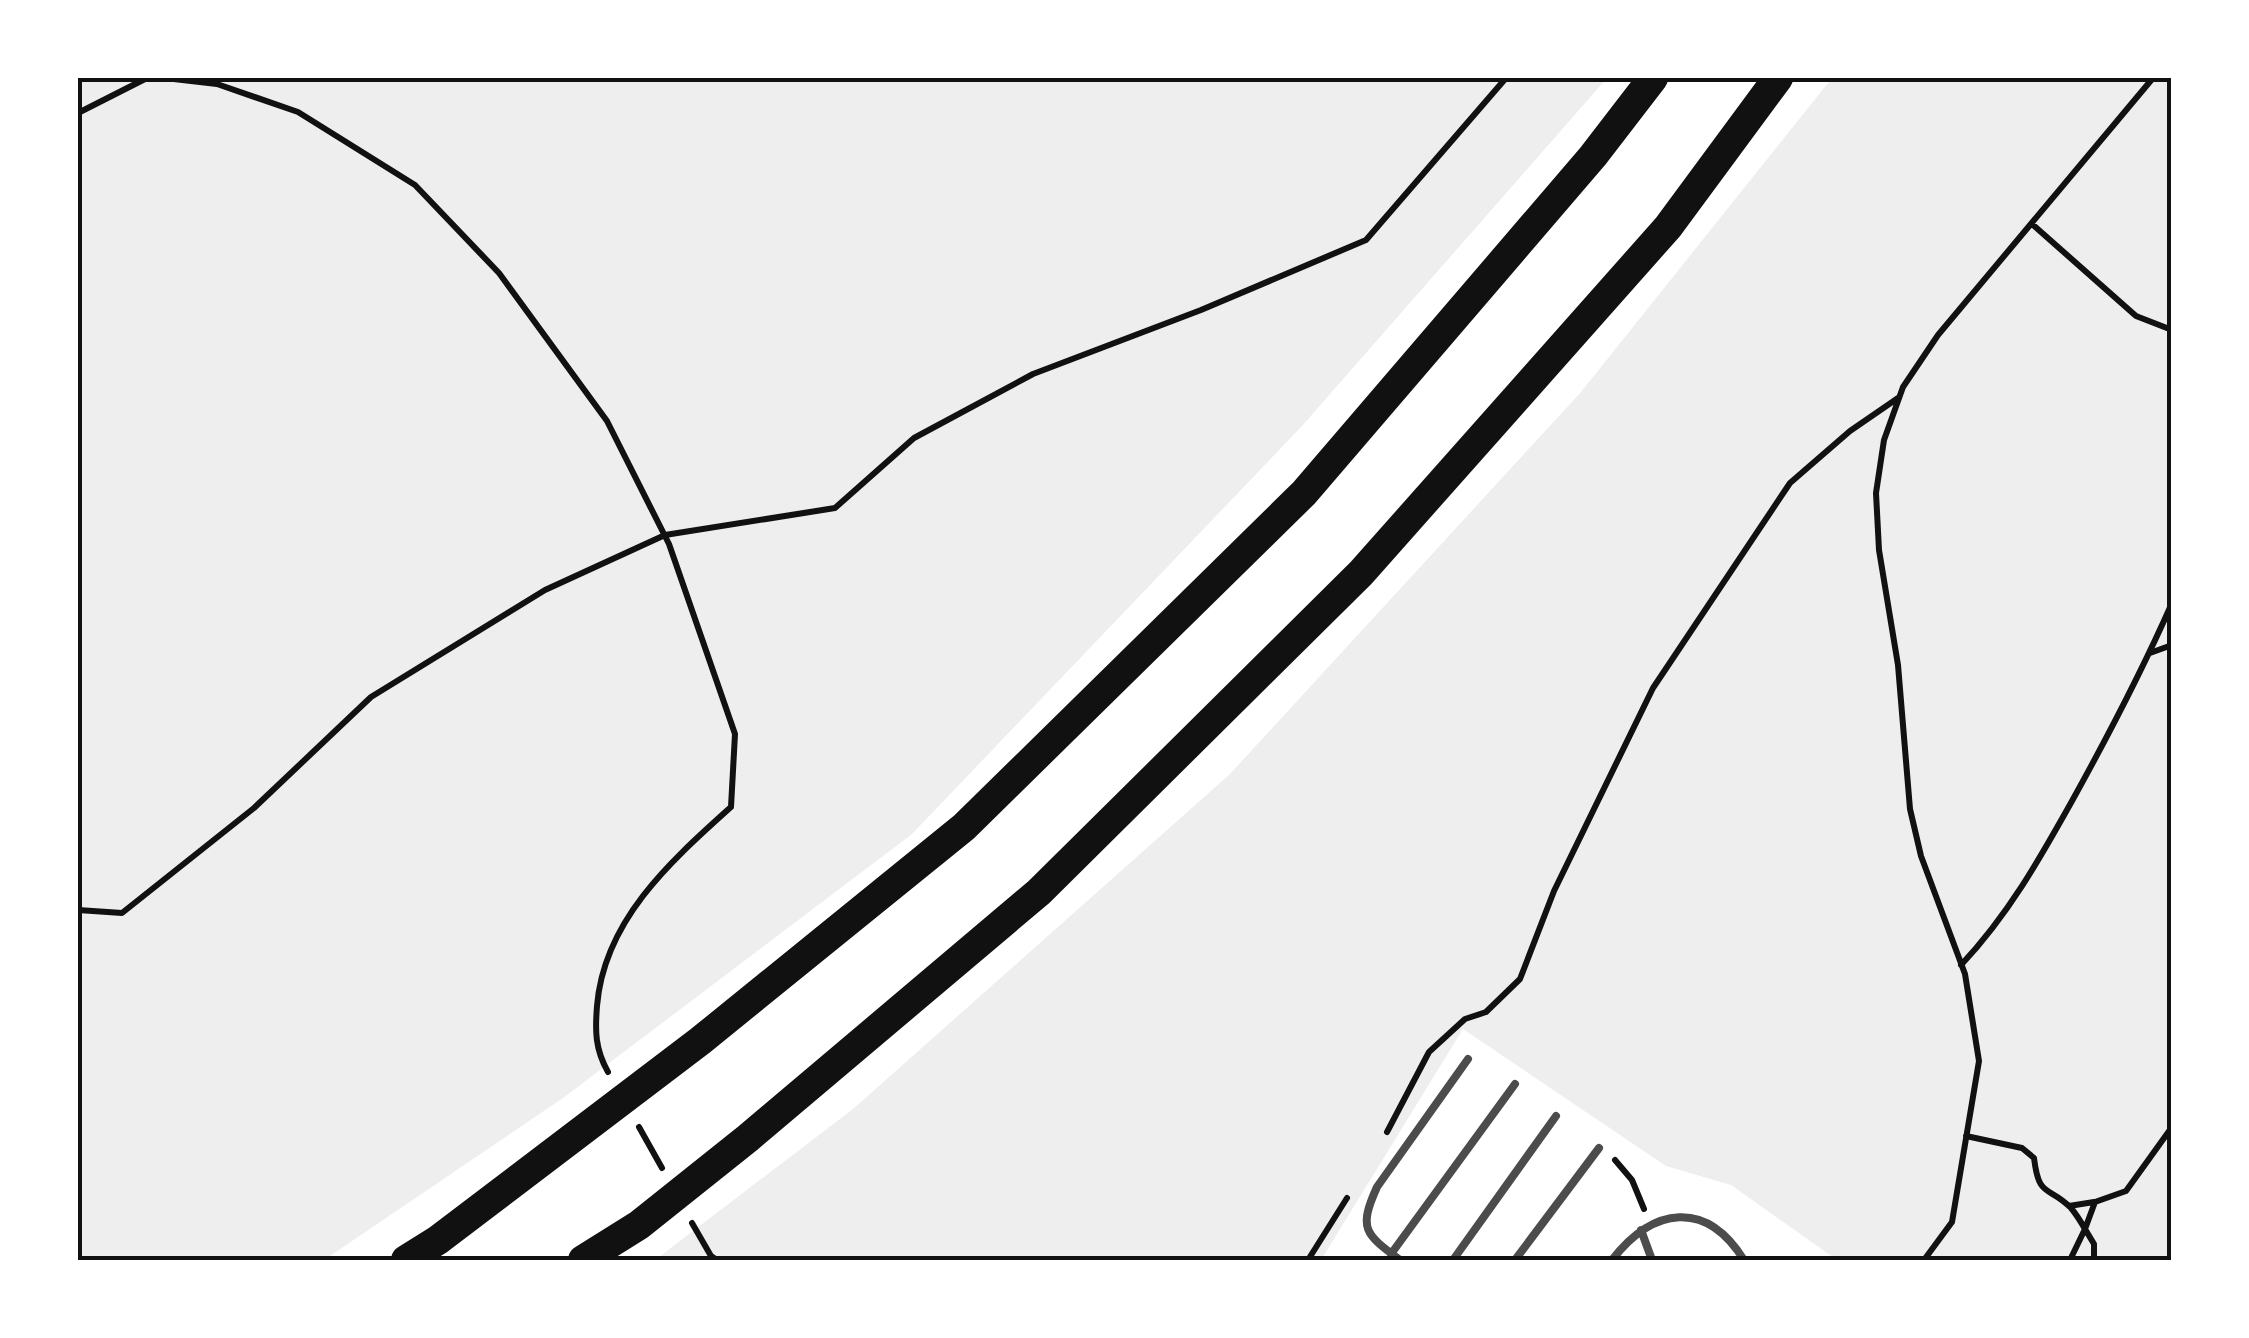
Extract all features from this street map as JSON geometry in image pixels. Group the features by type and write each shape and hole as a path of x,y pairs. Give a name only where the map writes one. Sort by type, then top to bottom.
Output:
{"highway":[{"path":"406,1260 700,1042 964,827 1304,493 1594,156 1653,78"},
{"path":"593,1260 748,1138 1039,892 1361,573 1668,227 1778,78"},
{"path":"583,1260 639,1225"}],"lane":[{"path":"1400,1260 1366,1231 1366,1210 1377,1187 1468,1058"},
{"path":"1391,1254 1515,1084"},
{"path":"1453,1260 1556,1116"},
{"path":"1514,1260 1599,1148"},
{"path":"1612,1260 1627,1240 1650,1224 1683,1216 1708,1222 1733,1243 1744,1260"},
{"path":"1641,1230 1652,1260"}],"path":[{"path":"78,112 148,78"},
{"path":"165,78 218,84 298,112 415,185 499,273 607,422 665,535 735,734 730,807 671,861 622,925 599,981 594,1040 612,1080"},
{"path":"78,910 122,913 254,808 371,697 544,590 665,535 835,508 914,438 1033,374 1201,310 1366,240 1506,78"},
{"path":"1924,1260 1952,1222 1979,1061 1961,965 1926,873 1910,809 1898,665 1879,550 1876,493 1884,440 1900,397 1938,335 2152,78"},
{"path":"2032,224 2136,316 2172,330"},
{"path":"1378,1147 1429,1052 1465,1019 1486,1012 1520,978 1554,891 1653,688 1790,483 1850,431 1900,397"},
{"path":"1961,965 2004,917 2098,754 2172,603"},
{"path":"2150,653 2172,644"},
{"path":"630,1112 666,1176"},
{"path":"2069,1206 2126,1191 2172,1127"},
{"path":"1966,1136 2022,1148 2034,1158 2036,1176 2044,1192 2069,1206 2086,1229 2094,1244 2094,1260"},
{"path":"1308,1260 1349,1195"},
{"path":"2070,1260 2095,1202"},
{"path":"684,1208 714,1258"}],"shaded area":[{"path":"78,78 1607,78 1302,426 912,834 563,1098 324,1260 78,1260"},
{"path":"1832,78 2171,78 2171,1260 1837,1260 1731,1185 1666,1166 1463,1029 1321,1260 655,1260 853,1109 1230,774 1581,392"}]}
